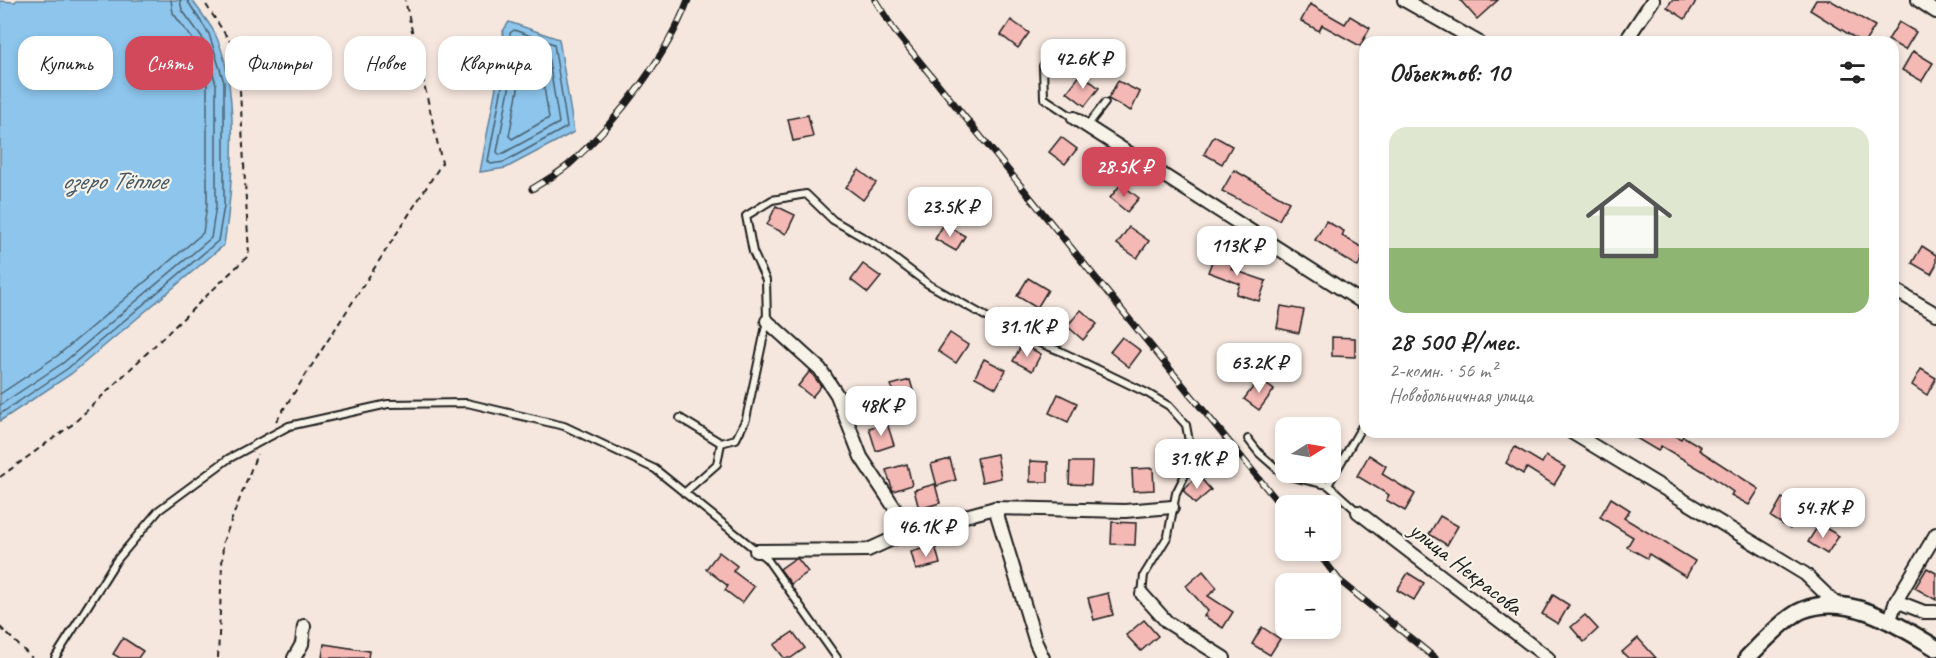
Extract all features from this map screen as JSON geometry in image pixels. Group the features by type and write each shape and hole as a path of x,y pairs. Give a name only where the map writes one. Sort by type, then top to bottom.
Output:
{"street":[{"path":"1404,0 1468,36"},
{"path":"1629,36 1653,0"},
{"path":"1918,0 1936,12"},
{"path":"1074,118 1359,300"},
{"path":"1899,292 1936,314"},
{"path":"768,321 820,369 837,394 861,457 910,531"},
{"path":"1581,438 1805,574 1834,603 1890,620 1936,648"},
{"path":"756,551 868,550 910,531 995,508 1125,511 1172,507"},
{"path":"995,508 1036,643 1043,658"},
{"name":"улица Некрасова","path":"1358,512 1548,658"},
{"path":"1890,620 1896,601 1936,534"},
{"path":"1142,594 1167,622 1224,658"},
{"path":"1896,601 1924,612 1936,612"},
{"path":"1747,658 1802,610 1834,603"},
{"path":"294,658 302,644 304,626"}],"lane":[{"path":"1054,51 1042,66 1044,98 1074,118"},
{"path":"1088,126 1105,103"},
{"path":"680,418 721,443 736,439 746,419 768,321 765,280 753,252 746,216 772,200 806,195 833,220 878,246 928,284 1015,333 1060,351 1147,393 1169,406 1186,425 1190,447 1187,471 1172,507 1168,536 1144,575 1142,594"},
{"path":"55,658 116,561 159,510 228,459 289,426 388,404 467,403 564,426 655,469 767,559 837,658"},
{"path":"1329,485 1359,432"},
{"path":"1248,439 1259,453 1284,475 1329,485 1358,512"},
{"path":"684,493 717,464 721,443"}],"path":[{"path":"0,477 73,424 249,255 238,54 203,0"},
{"path":"218,658 223,542 263,440 442,163 405,0"},
{"path":"0,627 32,658"}],"water":[{"name":"озеро Тёплое","path":"17,0 192,0 213,30 222,51 225,64 225,90 229,90 231,105 232,166 224,245 71,374 0,421 0,1 15,2"},
{"path":"509,22 550,36 503,36 503,31"},
{"path":"552,37 559,39 574,132 506,168 480,172 495,90 552,90"}],"building":[{"path":"1460,0 1498,0 1477,19"},
{"path":"1672,0 1697,0 1685,19 1667,7"},
{"path":"1816,0 1830,0 1875,26 1869,36 1851,36 1810,10"},
{"path":"1310,4 1345,24 1350,16 1370,28 1366,36 1359,36 1359,45 1322,25 1319,31 1301,21"},
{"path":"1011,20 1029,33 1018,48 1001,35"},
{"path":"1899,22 1916,32 1905,50 1899,46 1899,36 1890,36"},
{"path":"1913,51 1933,63 1922,81 1902,70"},
{"path":"1081,74 1099,88 1085,106 1067,92"},
{"path":"1118,81 1140,92 1131,111 1108,99"},
{"path":"808,115 813,137 793,141 788,119"},
{"path":"1214,136 1232,146 1222,164 1204,154"},
{"path":"1061,137 1077,149 1065,164 1049,152"},
{"path":"859,170 876,183 863,200 846,187"},
{"path":"1234,170 1289,202 1279,220 1222,191"},
{"path":"1121,184 1139,198 1127,212 1110,198"},
{"path":"776,206 795,215 786,234 767,225"},
{"path":"1326,221 1344,231 1342,236 1359,246 1358,267 1315,240"},
{"path":"944,224 965,236 956,251 935,239"},
{"path":"1129,227 1149,241 1137,258 1117,244"},
{"path":"1922,246 1936,255 1936,265 1931,274 1912,263"},
{"path":"1216,251 1235,258 1231,269 1266,281 1259,301 1236,294 1240,284 1208,272"},
{"path":"863,264 881,277 868,293 851,280"},
{"path":"1028,278 1048,290 1037,308 1017,296"},
{"path":"1281,306 1304,310 1299,333 1277,328"},
{"path":"1081,310 1097,324 1083,340 1067,326"},
{"path":"950,333 968,345 956,363 938,351"},
{"path":"1122,337 1141,351 1129,367 1110,352"},
{"path":"1332,337 1355,338 1355,357 1332,356"},
{"path":"1022,344 1041,354 1032,371 1013,361"},
{"path":"984,359 1006,370 996,388 975,377"},
{"path":"1921,369 1936,378 1927,395 1912,385"},
{"path":"810,371 821,386 812,397 798,386"},
{"path":"1259,379 1274,390 1259,410 1244,399"},
{"path":"910,380 916,401 897,406 891,385"},
{"path":"1058,394 1077,403 1068,422 1049,413"},
{"path":"887,423 894,445 876,451 869,428"},
{"path":"1636,438 1686,438 1701,447 1699,450 1759,489 1749,505 1731,495 1733,492 1708,474 1661,446 1658,451"},
{"path":"1515,447 1542,463 1546,456 1565,467 1554,485 1527,468 1523,474 1506,463"},
{"path":"997,454 1001,478 982,482 977,458"},
{"path":"1369,455 1386,466 1382,474 1415,494 1405,511 1386,500 1389,495 1357,476"},
{"path":"950,459 956,480 937,486 931,464"},
{"path":"1030,461 1048,462 1048,482 1030,482"},
{"path":"1070,462 1092,462 1091,485 1069,484"},
{"path":"907,464 912,485 893,491 886,470"},
{"path":"1153,468 1154,490 1133,491 1132,469"},
{"path":"1198,475 1211,490 1195,504 1183,490"},
{"path":"935,484 940,503 919,509 914,490"},
{"path":"1611,498 1630,510 1624,518 1695,561 1686,577 1649,554 1647,558 1627,547 1633,537 1600,517"},
{"path":"1782,498 1802,510 1790,529 1771,517"},
{"path":"1440,516 1458,526 1447,545 1429,534"},
{"path":"1112,522 1136,523 1135,545 1111,544"},
{"path":"1819,524 1839,536 1827,554 1808,542"},
{"path":"935,545 940,564 916,570 911,552"},
{"path":"719,552 737,566 733,571 754,587 742,603 725,590 728,586 706,569"},
{"path":"794,559 798,559 808,572 791,584 780,569"},
{"path":"1927,568 1936,573 1936,600 1915,588"},
{"path":"1203,571 1217,588 1208,596 1233,612 1223,628 1204,616 1208,611 1186,586"},
{"path":"1408,573 1424,583 1414,600 1397,590"},
{"path":"1108,593 1113,615 1094,620 1088,598"},
{"path":"1553,595 1569,605 1558,624 1542,614"},
{"path":"1585,615 1598,629 1584,642 1571,627"},
{"path":"1144,620 1158,636 1141,651 1126,635"},
{"path":"1262,627 1275,636 1275,639 1280,639 1270,655 1252,644"},
{"path":"793,632 805,648 791,658 784,658 774,645"},
{"path":"123,638 143,651 138,658 120,658 113,654"},
{"path":"1638,638 1656,658 1628,658 1622,652"},
{"path":"324,644 369,651 368,658 322,658"}],"railway":[{"path":"532,189 569,164 591,144 624,107 668,43 688,0"},
{"path":"875,0 894,30 1275,498"},
{"path":"1324,561 1339,580 1435,658"}]}
